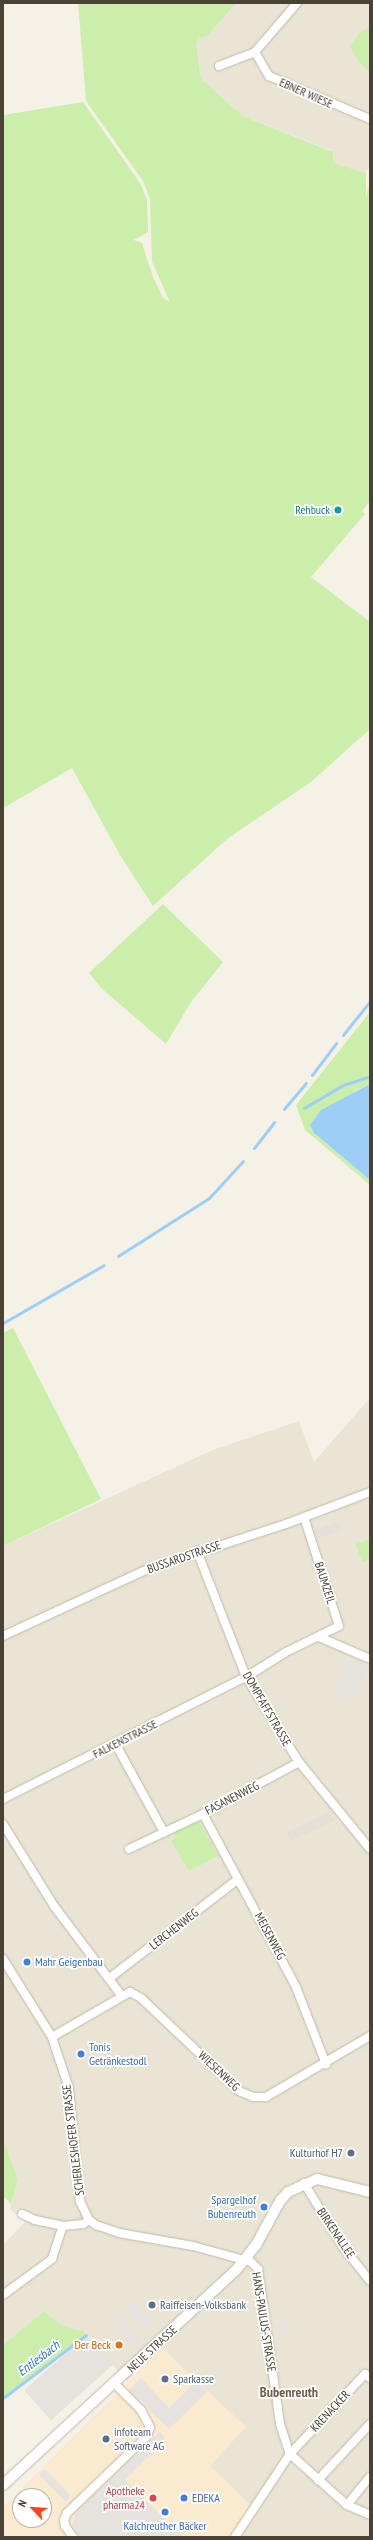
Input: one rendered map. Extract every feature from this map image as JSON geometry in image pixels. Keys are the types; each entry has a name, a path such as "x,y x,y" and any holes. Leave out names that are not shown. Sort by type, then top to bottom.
{"street":[{"path":"219,66 255,52 297,3"},
{"name":"EBNER WIESE","path":"255,52 269,76 370,119"},
{"name":"BUSSARDSTRASSE","path":"3,1636 135,1574 197,1551 304,1517 370,1492"},
{"name":"BAUMZEIL","path":"246,1677 286,1652 340,1626 304,1517"},
{"name":"DOMPFAFFSTRASSE","path":"197,1551 246,1677 299,1762 370,1849"},
{"path":"319,1637 364,1660"},
{"name":"FALKENSTRASSE","path":"3,1799 246,1677"},
{"path":"115,1743 164,1832"},
{"name":"FASANENWEG","path":"129,1849 203,1814 299,1762"},
{"name":"MEISENWEG","path":"203,1814 237,1880 264,1923 296,1987 326,2064"},
{"path":"3,1824 54,1906 121,1994 52,2037"},
{"name":"LERCHENWEG","path":"110,1978 237,1880"},
{"name":"SCHERLESHOFER STRASSE","path":"3,1959 52,2037 69,2089 80,2201 89,2220"},
{"name":"WIESENWEG","path":"121,1994 130,1992 141,1998 219,2074 239,2091 252,2097 266,2097 326,2064 370,2036"},
{"path":"304,2183 325,2180 370,2192"},
{"name":"NEUE STRASSE","path":"3,2485 115,2384 246,2259 280,2201 288,2192 304,2183"},
{"name":"BIRKENALLEE","path":"304,2183 343,2247 370,2281"},
{"path":"22,2214 35,2220 63,2226 83,2224 89,2220 96,2225 119,2233 193,2246 246,2259"},
{"path":"3,2295 52,2259 63,2226"},
{"name":"HANS-PAULUS-STRASSE","path":"246,2259 258,2269 280,2424 290,2454 347,2505 370,2515"},
{"name":"KRENACKER","path":"290,2454 365,2374 370,2378"},
{"path":"73,2537 65,2526 64,2520 67,2513 147,2436 150,2427 141,2410 115,2384"},
{"path":"318,2480 370,2424"},
{"path":"235,2537 290,2454"},
{"path":"347,2505 370,2477"}],"shaded area":[{"path":"236,3 370,3 370,164 366,173 333,163 332,151 243,116 201,79 196,43 200,38 207,36"},
{"path":"370,1398 370,2537 235,2537 254,2509 210,2466 162,2348 127,2381 83,2331 62,2326 44,2311 3,2345 3,2245 25,2222 10,2209 18,2180 3,2138 3,1546 215,1449 299,1421 314,1462"},
{"path":"339,1521 341,1530 318,1538 316,1530"},
{"path":"351,1658 369,1667 356,1693 344,1700 334,1695"},
{"path":"327,1813 335,1820 291,1841 286,1832"},
{"path":"134,2302 155,2324 147,2331 126,2310"},
{"path":"116,2312 141,2340 135,2346 110,2317"},
{"path":"283,2318 291,2325 278,2341 276,2326"},
{"path":"86,2335 113,2365 51,2420 24,2391"},
{"path":"162,2348 246,2427 210,2466 254,2509 235,2537 3,2537 3,2507 12,2498 12,2528 52,2528 52,2488 22,2488"},
{"path":"141,2378 169,2408 196,2381 207,2391 169,2429 129,2390"},
{"path":"159,2432 165,2438 161,2444 125,2480 183,2537 80,2537 72,2525 76,2512"},
{"path":"45,2469 71,2496 65,2501 39,2475"}],"green space":[{"path":"78,3 236,3 207,36 200,38 196,43 201,79 243,116 333,152 333,163 366,173 366,197 370,182 370,501 362,511 365,514 311,577 370,622 370,729 311,782 227,839 153,906 120,855 72,768 5,807 3,802 3,115 83,102 140,183 147,200 148,232 134,240 142,243 153,277 163,298 170,302 152,262 150,199 143,181 86,101"},
{"path":"370,25 370,72 362,66 350,47 358,35"},
{"path":"163,904 223,962 191,1002 166,1044 101,988 89,973"},
{"path":"370,1012 370,1084 355,1091 314,1133 370,1180 370,1185 305,1130 296,1105"},
{"path":"13,1328 101,1499 3,1546 3,1333"},
{"path":"370,1539 370,1559 362,1562 356,1544"},
{"path":"196,1822 200,1823 218,1856 189,1871 171,1841 176,1838 173,1832"},
{"path":"3,2138 18,2180 11,2204 3,2196"},
{"path":"44,2311 62,2326 83,2331 86,2335 3,2398 3,2345"}],"water":[{"path":"370,1084 370,1180 314,1133 310,1125 321,1110"}],"waterway":[{"path":"343,1035 370,1001"},
{"path":"312,1075 336,1043"},
{"path":"304,1108 343,1085 370,1076"},
{"path":"284,1109 306,1083"},
{"path":"254,1148 274,1122"},
{"path":"118,1256 209,1198 243,1161"},
{"path":"3,1323 104,1265"},
{"name":"Entlesbach","path":"3,2398 86,2335"}],"place":[{"name":"Rehbuck","path":"338,510"},
{"name":"Mahr Geigenbau","path":"27,1962"},
{"name":"Tonis Getränkestodl","path":"81,2054"},
{"name":"Kulturhof H7","path":"351,2153"},
{"name":"Spargelhof Bubenreuth","path":"264,2207"},
{"name":"Raiffeisen-Volksbank","path":"152,2305"},
{"name":"Der Beck","path":"119,2345"},
{"name":"Sparkasse","path":"165,2379"},
{"name":"infoteam Software AG","path":"106,2439"},
{"name":"Apotheke pharma24","path":"153,2498"},
{"name":"EDEKA","path":"184,2498"},
{"name":"Kalchreuther Bäcker","path":"165,2512"}],"district":[{"name":"Bubenreuth","path":"289,2392"}]}
